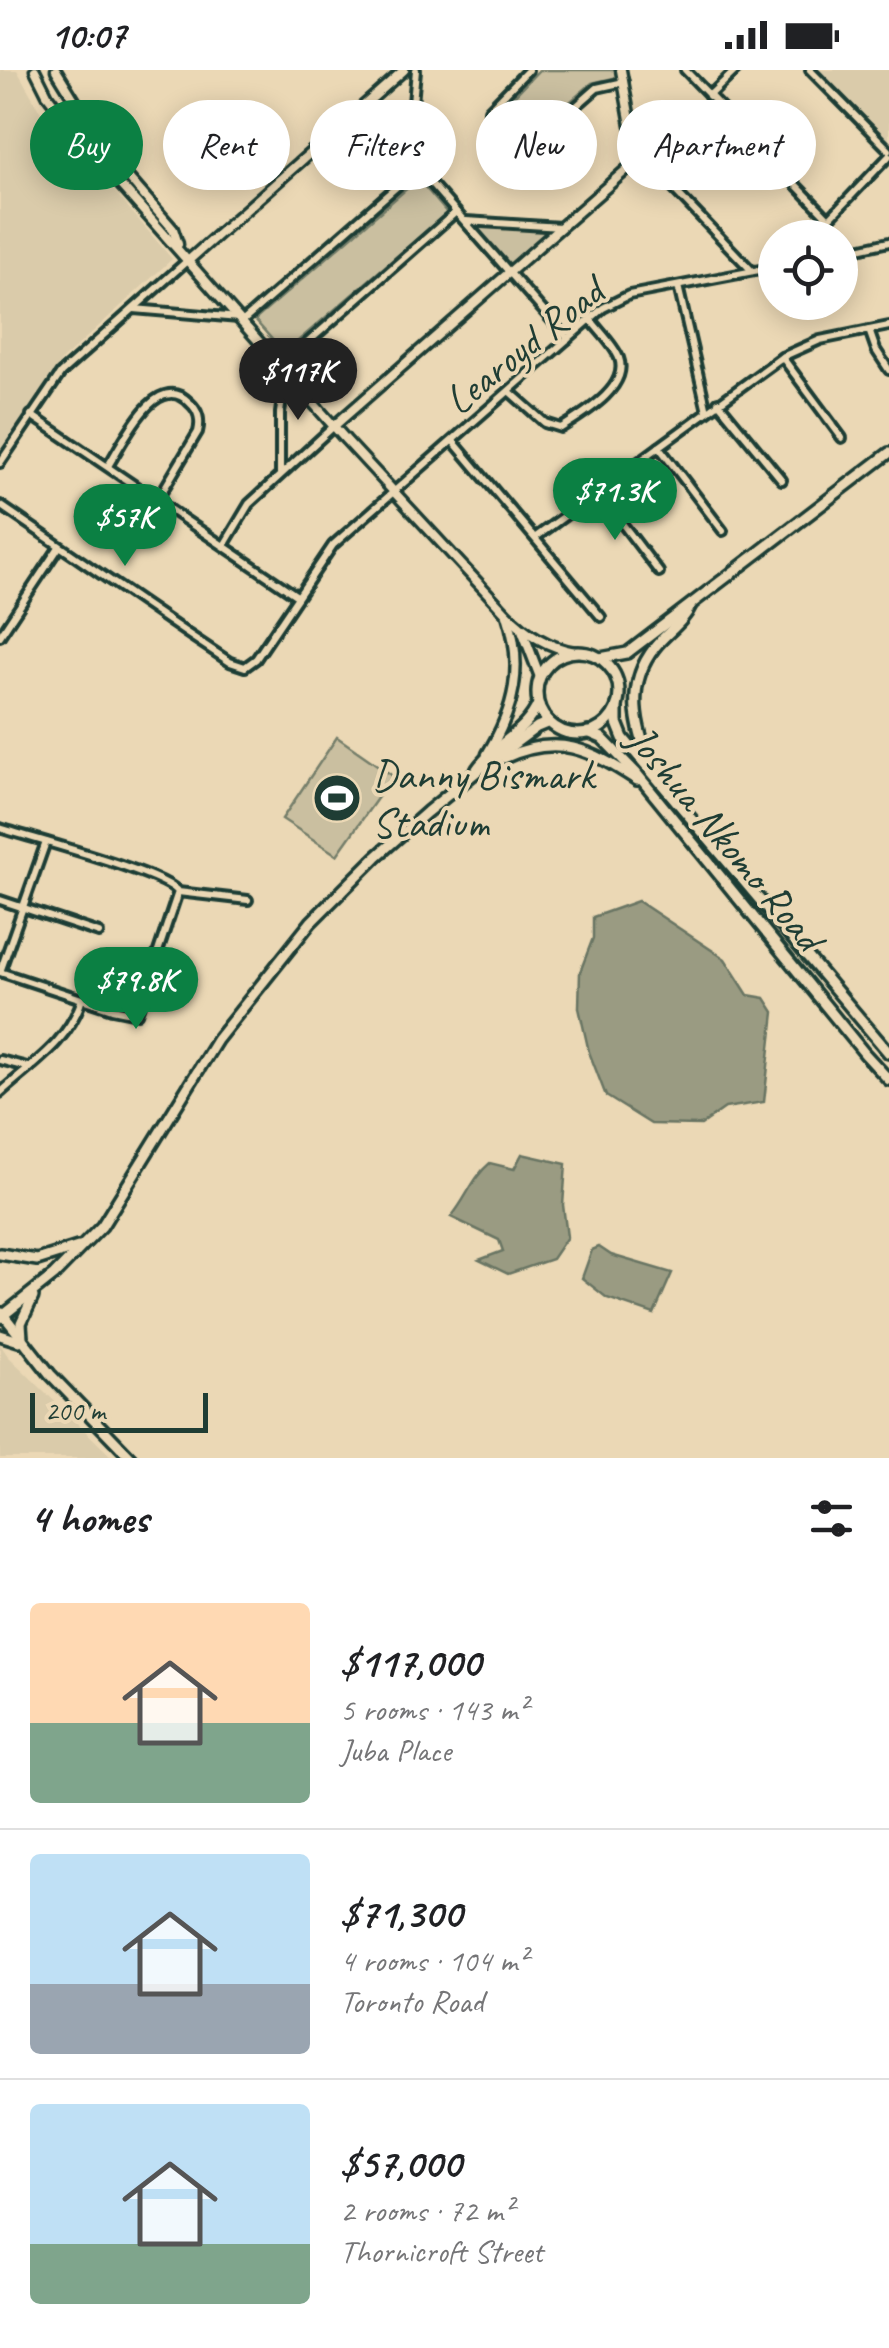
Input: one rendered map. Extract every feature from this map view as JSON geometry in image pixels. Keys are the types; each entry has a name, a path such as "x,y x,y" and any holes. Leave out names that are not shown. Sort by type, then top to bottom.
{"main road":[{"path":"131,1458 1,1315 37,1290 102,1226 217,1040 312,922 376,857 532,720 540,677 554,660 575,652 600,658 627,653 889,454"},
{"path":"653,774 634,711 637,682 654,649 685,617 692,603"},
{"path":"538,704 549,722 567,732 588,732 606,722 617,705 616,678 627,653"},
{"path":"600,658 616,678"},
{"name":"Joshua Nkomo Road","path":"617,705 619,730 653,774 889,1052"},
{"path":"488,761 549,722"},
{"name":"Joshua Nkomo Road","path":"588,732 617,751 889,1080"},
{"path":"488,761 547,744 605,760 648,787"},
{"path":"0,1254 37,1260 85,1244"},
{"path":"22,1342 21,1323 37,1290"},
{"path":"0,1335 22,1342"}],"street":[{"path":"35,70 48,96 87,147 506,613 522,630 551,646 575,652"},
{"path":"56,70 108,153 174,229 189,260"},
{"path":"370,100 404,70"},
{"path":"413,100 416,70"},
{"path":"528,70 489,110 489,126 502,141 518,148 541,138 597,88 624,82"},
{"path":"622,70 627,100"},
{"path":"685,70 830,219 889,153 810,70"},
{"path":"709,96 736,70"},
{"path":"0,463 68,366 310,153"},
{"path":"225,544 250,504 280,474 617,178"},
{"path":"132,309 241,320 392,190"},
{"path":"437,190 568,339"},
{"path":"674,190 752,272"},
{"path":"280,474 283,369 456,212"},
{"path":"465,221 561,227"},
{"path":"858,249 889,242"},
{"name":"Learoyd Road","path":"59,546 230,662 245,667 252,664 332,545 590,319 616,300 758,271"},
{"path":"678,286 707,411"},
{"path":"510,392 545,424 562,428 592,408 615,383 620,370 618,357 590,319"},
{"path":"536,538 782,357 820,340 889,326"},
{"path":"869,330 889,370"},
{"path":"782,357 842,438"},
{"path":"108,466 152,400 168,393 181,395 193,405 201,422 158,499"},
{"path":"718,402 782,480"},
{"path":"31,414 297,596"},
{"path":"453,441 601,617"},
{"path":"659,447 723,531"},
{"path":"599,493 660,572"},
{"path":"0,505 59,546 0,636"},
{"path":"488,761 508,718 515,686 515,645 506,613"},
{"path":"522,630 540,677"},
{"path":"0,828 46,842 141,872 174,886 178,894 138,1013 0,972 46,842"},
{"path":"178,894 248,900"},
{"path":"0,900 98,933"},
{"path":"0,1093 64,1036 82,999"},
{"path":"0,1060 28,1068"}],"shaded area":[{"path":"0,70 17,70 34,100 30,100 30,190 113,190 172,259 62,360 0,450"},
{"path":"539,70 616,70 618,77 592,83 572,100 510,100"},
{"path":"817,70 889,70 889,143"},
{"path":"405,190 427,190 447,213 284,353 255,320"},
{"path":"478,227 552,231 510,266 479,231"},
{"name":"Danny Bismark Stadium","path":"337,737 393,776 337,855 282,819"},
{"path":"638,901 725,959 748,995 765,998 774,1012 764,1102 725,1108 701,1125 651,1124 606,1096 589,1052 579,1008 580,972 593,938 593,917"},
{"path":"522,1154 566,1164 563,1205 567,1237 552,1259 508,1274 479,1260 503,1251 499,1240 451,1217 490,1163 514,1169"},
{"path":"599,1247 611,1255 672,1273 654,1314 607,1298 582,1278 592,1250"},
{"path":"0,1344 8,1356 113,1458 0,1458"}],"place":[{"name":"Danny Bismark Stadium","path":"337,798"}]}
